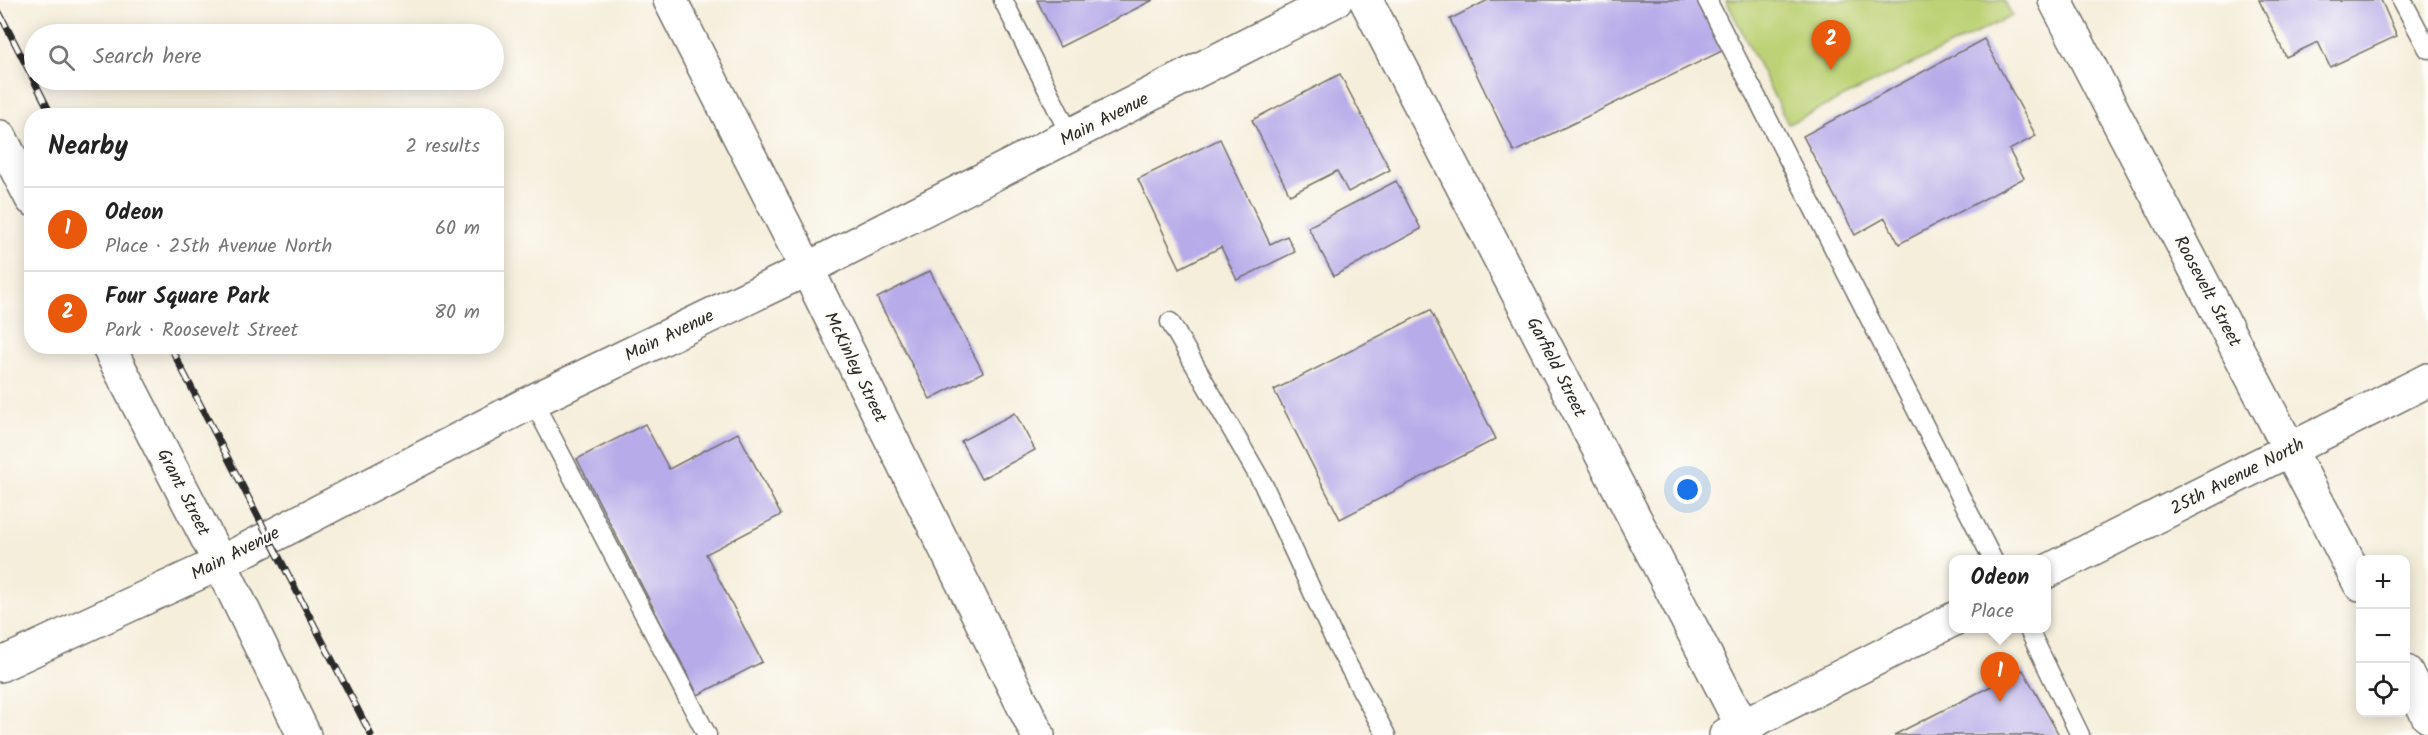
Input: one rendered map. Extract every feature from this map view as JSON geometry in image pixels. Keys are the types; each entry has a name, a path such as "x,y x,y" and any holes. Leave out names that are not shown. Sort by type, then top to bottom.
{"street":[{"name":"McKinley Street","path":"670,0 807,269 1038,735"},
{"name":"Main Avenue","path":"0,665 220,562 533,401 807,269 1336,0"},
{"name":"Garfield Street","path":"1366,0 1738,732"},
{"name":"Roosevelt Street","path":"2055,0 2356,574"},
{"path":"0,137 24,184"},
{"name":"Grant Street","path":"112,354 220,562 304,735"},
{"name":"25th Avenue North","path":"2051,569 2428,380"},
{"path":"1738,732 1949,621"},
{"path":"2410,680 2428,716"}],"lane":[{"path":"1003,0 1071,136"},
{"path":"1707,0 1990,555"},
{"path":"2402,0 2428,49"},
{"path":"1170,322 1263,484 1336,643 1386,735"},
{"path":"533,401 707,735"},
{"path":"2030,633 2080,735"}],"green space":[{"path":"1726,0 2004,0 2012,16 1788,124"}],"building":[{"path":"1037,0 1153,0 1060,47"},
{"path":"1488,0 1700,0 1724,50 1514,152 1450,19"},
{"path":"2259,0 2381,0 2397,36 2330,67 2318,42 2286,57"},
{"path":"1984,39 2036,136 2009,150 2024,178 1899,244 1885,218 1855,235 1803,136"},
{"path":"1340,74 1390,170 1348,192 1337,171 1290,195 1252,120"},
{"path":"1220,139 1270,244 1287,236 1295,252 1237,280 1221,247 1180,268 1138,179"},
{"path":"1396,181 1421,229 1334,276 1308,227"},
{"path":"930,271 983,372 930,399 877,298"},
{"path":"1430,310 1496,439 1340,519 1274,390"},
{"path":"1015,413 1035,450 981,479 961,441"},
{"path":"645,424 669,469 738,433 781,515 706,554 762,662 698,695 577,459"},
{"path":"2023,670 2059,735 1894,735"}],"railway":[{"path":"0,14 24,61"},
{"path":"39,90 48,108"},
{"path":"174,354 371,735"}],"place":[{"name":"Four Square Park","path":"1831,70"},
{"name":"Odeon","path":"2000,702"}]}
